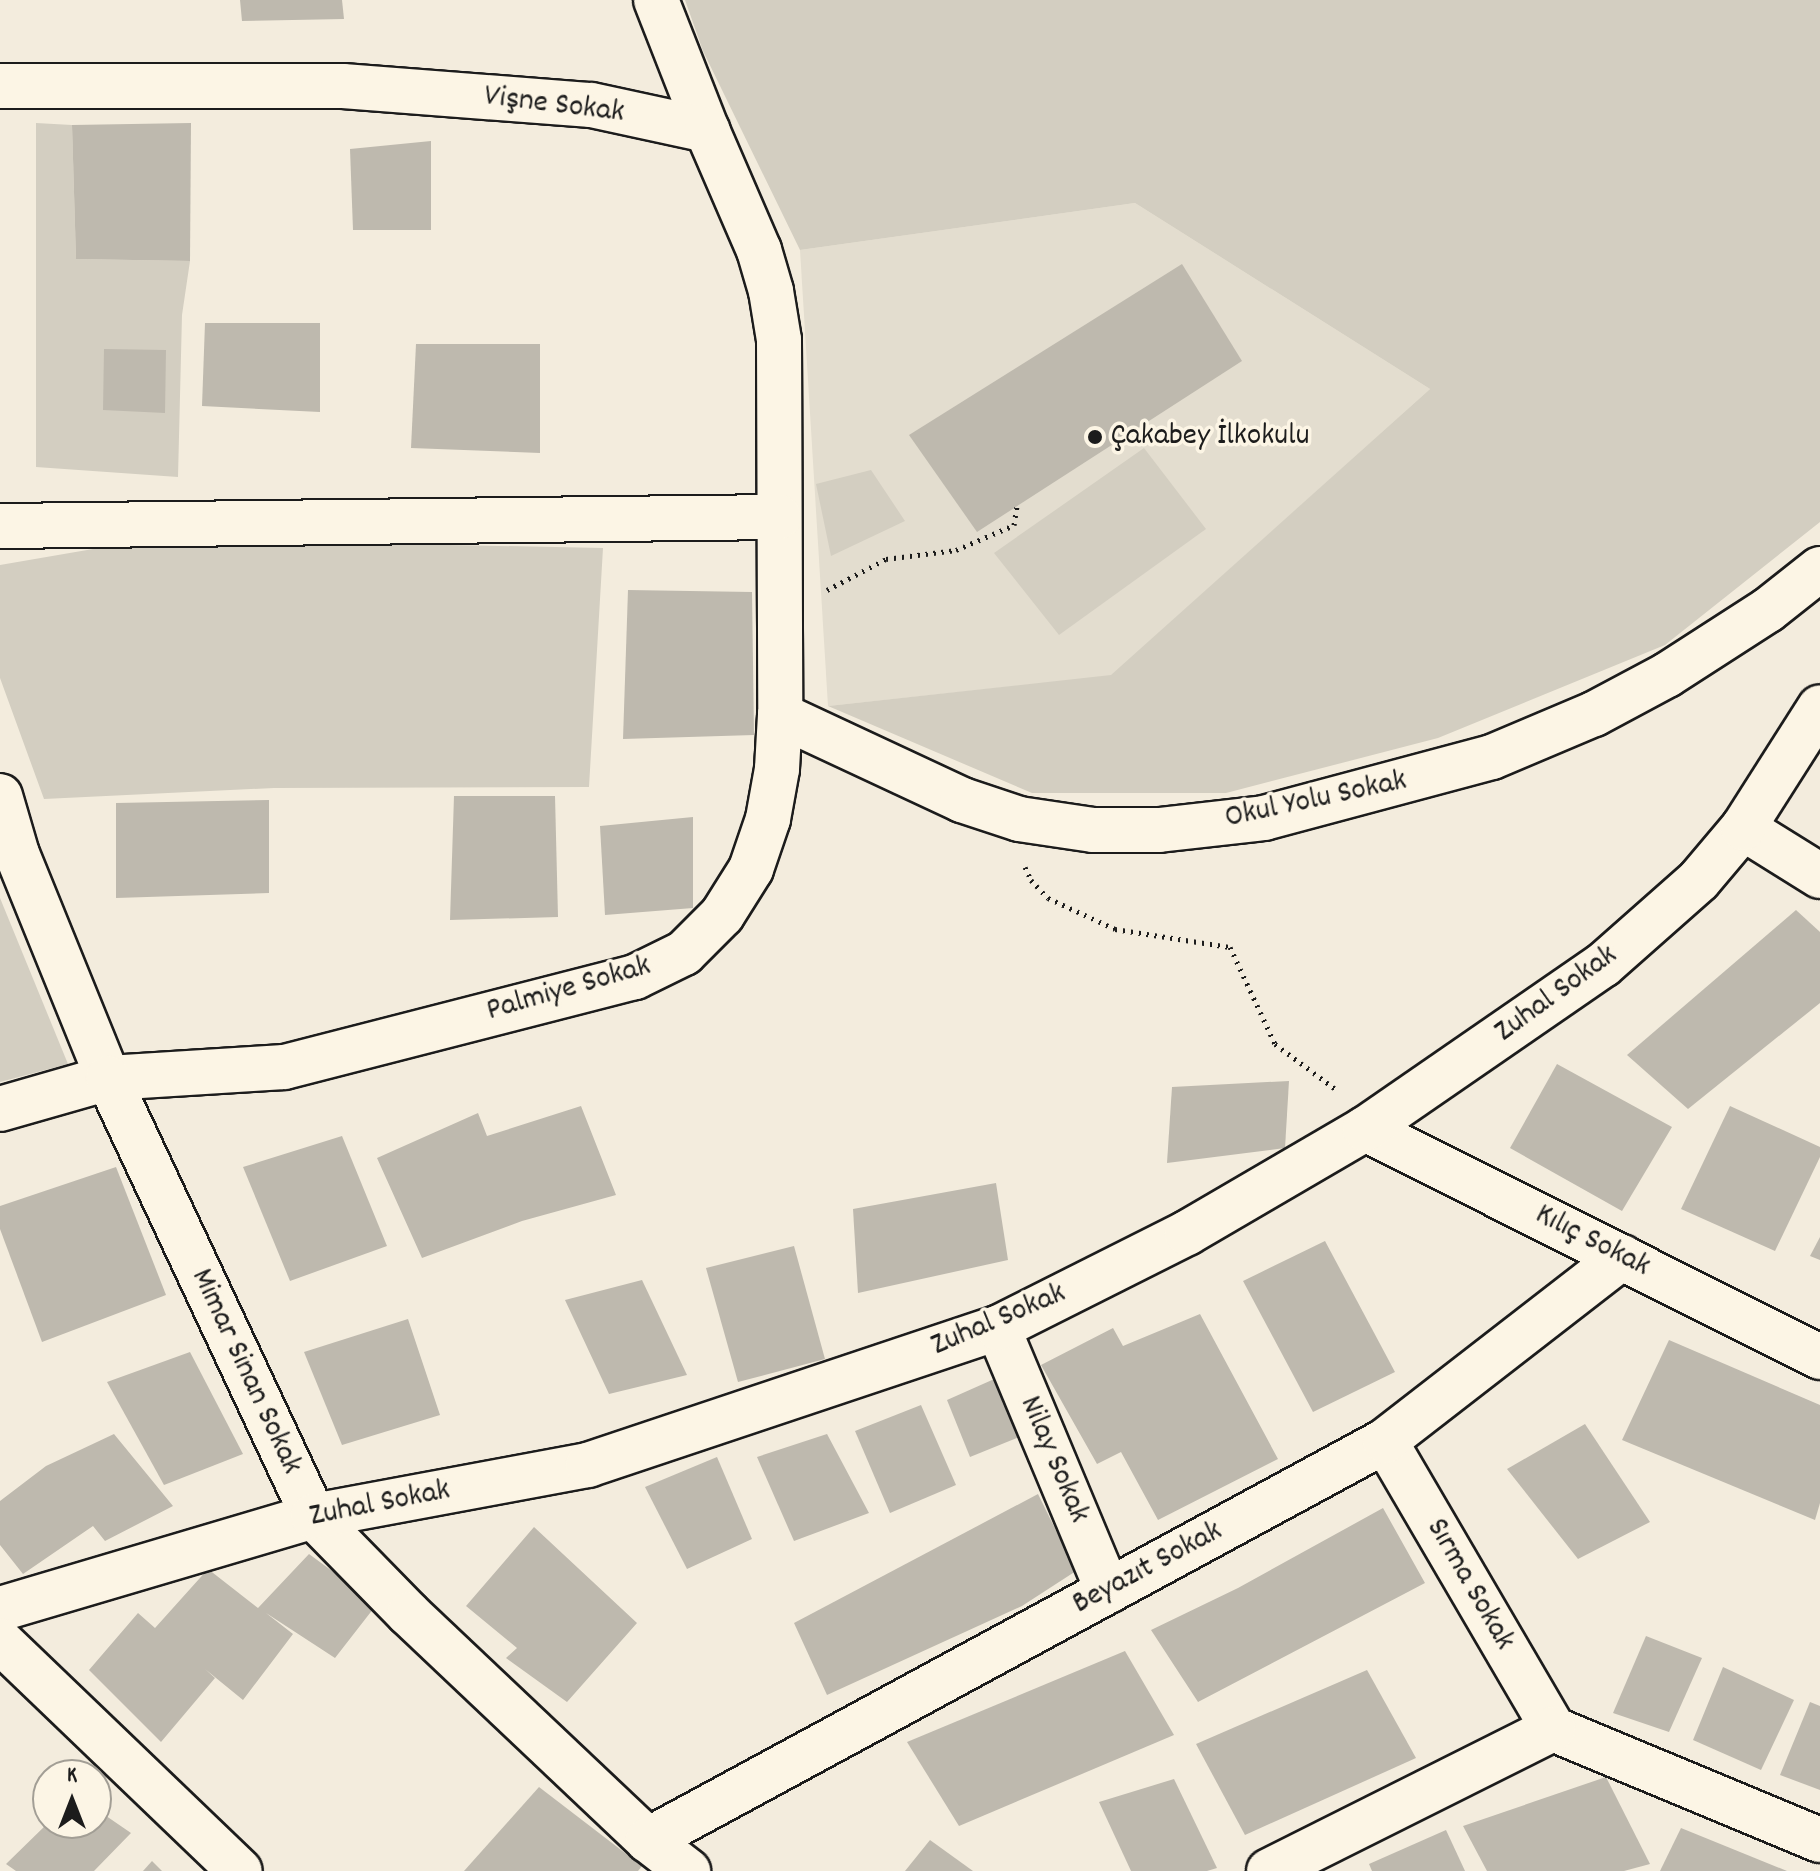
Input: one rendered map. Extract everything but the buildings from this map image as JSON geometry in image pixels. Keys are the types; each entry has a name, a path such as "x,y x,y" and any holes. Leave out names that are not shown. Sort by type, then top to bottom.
{"street":[{"path":"0,526 779,517 779,340 771,291 759,250 656,0"},
{"name":"Vişne Sokak","path":"0,86 343,86 591,105 707,130"},
{"name":"Palmiye Sokak","path":"0,1109 108,1078 284,1067 635,977 684,953 722,915 751,869 768,819 777,769 780,715 779,517"},
{"name":"Okul Yolu Sokak","path":"780,715 962,800 1019,819 1093,830 1159,830 1264,818 1492,757 1594,714 1667,675 1768,610 1820,569"},
{"name":"Zuhal Sokak","path":"0,1609 313,1516 588,1465 998,1328 1187,1233 1371,1124 1603,965 1699,880 1743,828 1820,707"},
{"name":"Mimar Sinan Sokak","path":"0,796 17,854 108,1078 313,1516 409,1614 648,1840 688,1871"},
{"path":"1743,828 1820,876"},
{"name":"Kılıç Sokak","path":"1371,1124 1622,1257 1820,1357"},
{"name":"Beyazıt Sokak","path":"648,1840 1385,1441 1622,1257"},
{"name":"Nilay Sokak","path":"998,1328 1108,1591"},
{"name":"Sırma Sokak","path":"1385,1441 1553,1729"},
{"path":"0,1641 240,1871"},
{"path":"1269,1871 1553,1729 1820,1840"}],"path":[{"path":"779,597 822,593 886,559 956,550 1014,525 1017,506"},
{"path":"1019,819 1020,854 1031,880 1048,898 1115,929 1230,947 1275,1044 1371,1124"}],"shaded area":[{"path":"685,0 1820,0 1820,522 1665,645 1438,738 1226,793 1032,793 828,706 1111,675 1430,389 1135,203 800,250 703,51"},
{"path":"36,123 72,125 76,259 190,261 182,315 178,477 36,467"},
{"name":"Çakabey İlkokulu","path":"1135,203 1430,389 1111,676 828,706 800,250"},
{"path":"1144,448 1206,529 1059,635 994,553"},
{"path":"871,470 905,521 831,556 816,484"},
{"path":"151,539 603,548 589,787 274,788 44,799 0,678 0,565"},
{"path":"0,898 68,1064 0,1082"}],"place":[{"name":"Çakabey İlkokulu","path":"1095,437"}]}
